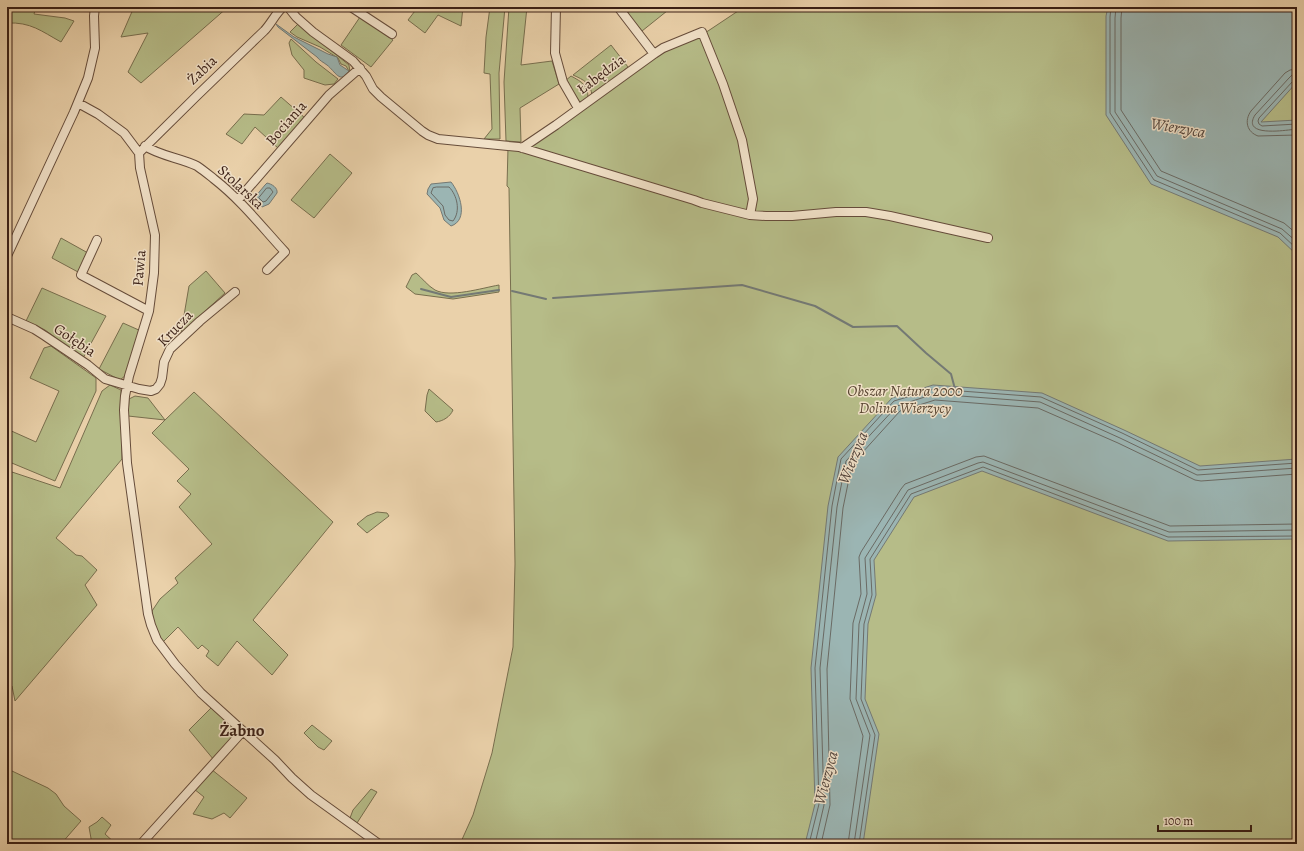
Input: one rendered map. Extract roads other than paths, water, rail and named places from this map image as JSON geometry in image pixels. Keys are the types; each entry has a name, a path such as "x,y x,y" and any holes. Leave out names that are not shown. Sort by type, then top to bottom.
{"street":[{"path":"7,256 78,103 88,78 95,48 95,7"},
{"name":"Żabia","path":"139,153 265,30 283,7"},
{"path":"288,7 296,17 313,32 353,61 360,68 373,88 381,97 428,135 438,139 522,148 702,203 750,215 786,216 836,212 866,212 988,238"},
{"path":"351,7 392,34"},
{"path":"556,7 554,53 563,82 578,108"},
{"path":"618,7 654,54"},
{"name":"Łabędzia","path":"522,148 663,48 702,32 723,84 742,140 754,199 750,215"},
{"name":"Bociania","path":"238,200 329,95 360,68"},
{"path":"78,103 98,114 118,128 124,133 139,153"},
{"name":"Stolarska","path":"145,146 152,150 178,158 199,168 238,200 285,252 267,270"},
{"name":"Pawia","path":"139,153 142,180 155,235 154,273 149,311 125,396 124,410 127,463 148,614 153,631 161,646 201,693 311,795 379,844"},
{"path":"97,240 81,275 149,311"},
{"name":"Krucza","path":"128,386 147,391 156,389 161,381 164,362 170,349 200,321 235,292"},
{"name":"Gołębia","path":"7,317 34,329 88,365 104,379 128,386"},
{"path":"141,844 243,731"}],"water":[{"name":"Wierzyca","path":"1108,7 1297,7 1297,82 1261,122 1297,120 1297,255 1278,237 1151,184 1106,115 1106,16"},
{"path":"276,24 294,37 337,57 340,65 349,71 343,77 338,76 327,65"},
{"path":"451,182 460,199 461,212 457,223 451,226 444,220 440,208 427,194 431,184"},
{"path":"267,183 271,184 277,189 277,193 269,204 262,207 255,200 255,197"},
{"name":"Wierzyca","path":"933,385 1042,393 1200,466 1297,459 1297,539 1168,541 982,471 914,497 874,560 876,595 868,624 865,699 879,734 863,844 805,844 815,804 811,668 828,506 838,457 892,398"}],"waterway":[{"path":"553,298 742,285 815,306 853,327 897,326 951,374 955,389"},
{"path":"421,289 451,297 499,290"},
{"path":"512,291 546,299"}],"district":[{"name":"Żabno","path":"242,730"}],"park label":[{"name":"Obszar Natura 2000 Dolina Wierzycy","path":"905,400"}]}
